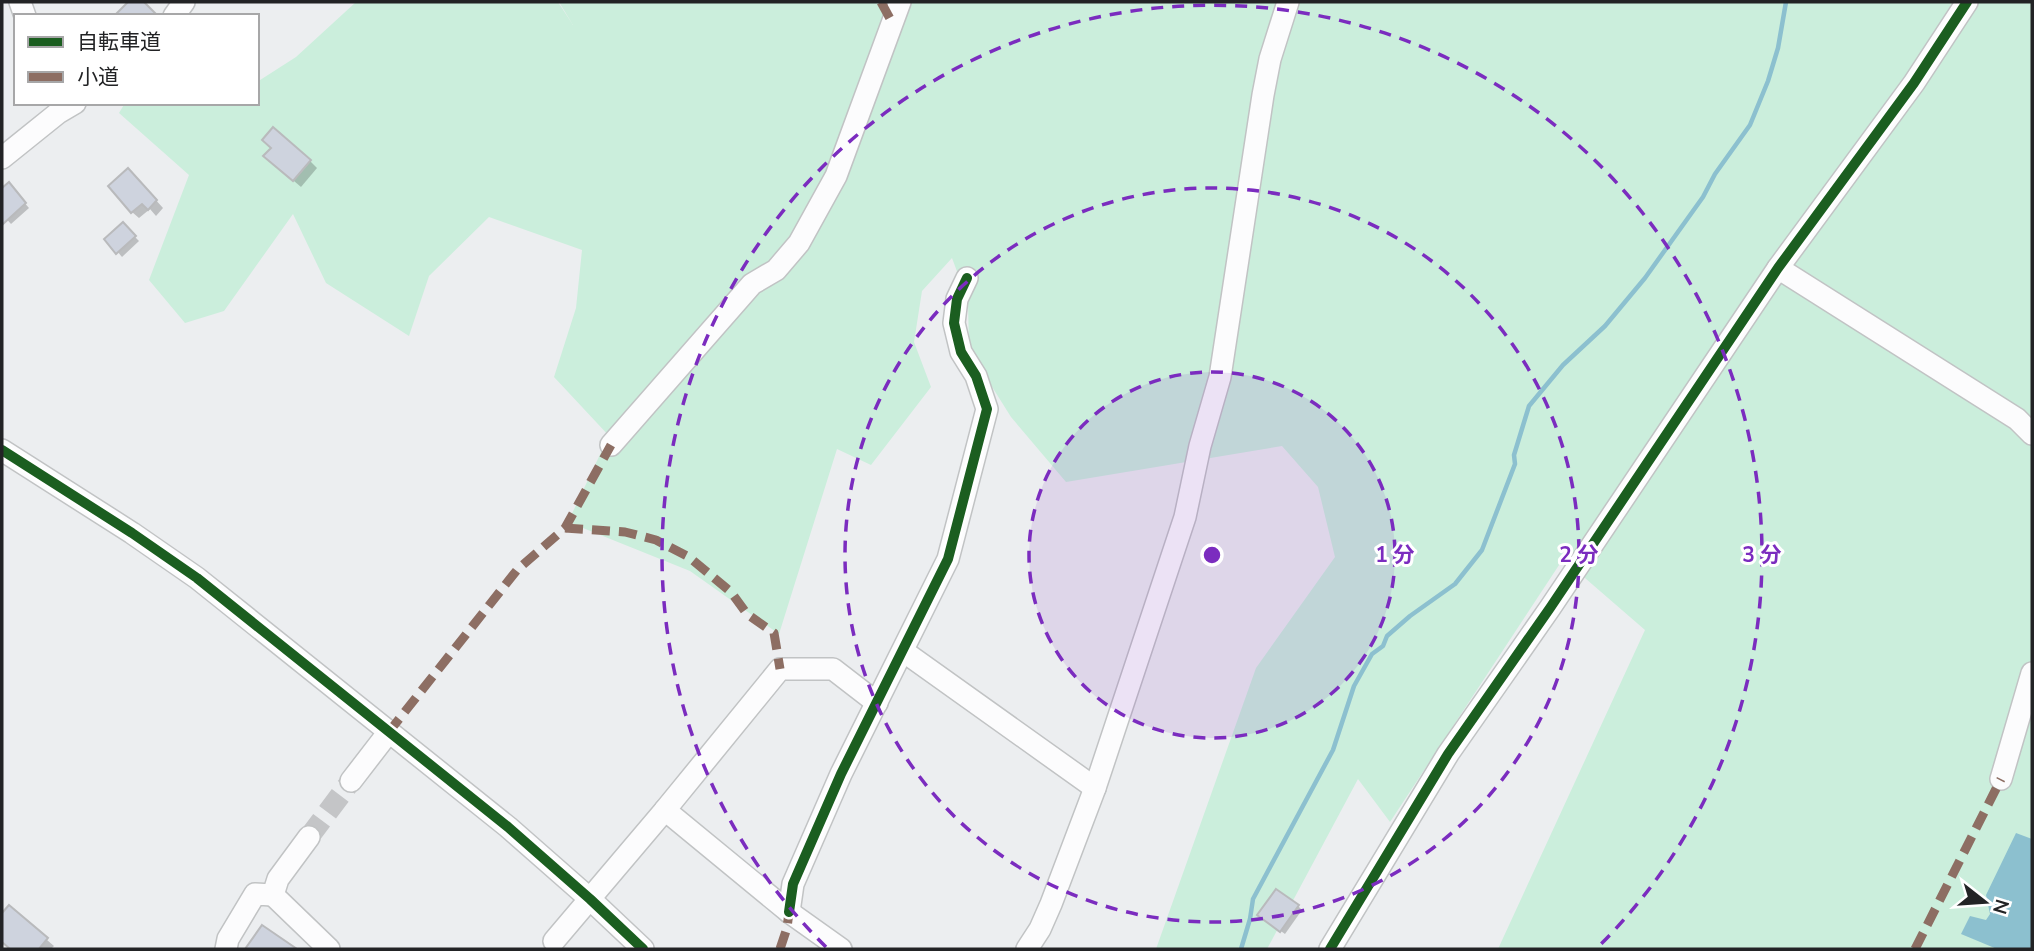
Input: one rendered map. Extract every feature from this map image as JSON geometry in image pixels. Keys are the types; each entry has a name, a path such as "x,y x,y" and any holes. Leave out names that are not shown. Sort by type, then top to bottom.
{"street":[{"path":"611,445 752,284 776,270 799,243 836,176 900,2"},
{"path":"1027,949 1051,904 1095,788 1185,517 1200,446 1220,377 1270,59 1288,2"},
{"path":"1330,949 1448,754 1550,608 1778,268 1914,83 1968,2"},
{"path":"2,158 62,106"},
{"path":"1778,268 2017,419 2032,433"},
{"path":"789,912 793,884 841,774 948,559 987,409 976,376 961,352 954,323 957,299 967,278"},
{"path":"2,450 197,578 388,733 472,797 590,899 643,949"},
{"path":"902,652 1095,788"},
{"path":"554,941 780,669 833,669 877,703"},
{"path":"2001,779 2032,673"},
{"path":"351,781 388,733"},
{"path":"665,810 789,912 841,949"},
{"path":"273,895 278,879 309,837"},
{"path":"226,949 255,894 273,895 330,949"}],"green space":[{"path":"356,2 558,2 573,25 559,2 2032,2 2032,949 1498,949 1645,630 1563,559 1390,822 1358,779 1267,949 1156,949 1256,668 1335,557 1318,487 1282,446 1066,482 1011,417 969,350 968,301 952,258 922,291 914,342 931,387 871,465 837,449 779,634 690,571 568,522 605,444 611,438 554,377 576,308 582,250 489,217 429,276 409,336 326,283 293,214 224,311 185,323 149,280 189,175 119,113 124,105 259,105 259,81 296,57"}],"water":[{"path":"2016,833 2032,839 2032,949 1997,949 1961,934 1970,916 1986,920 1990,914 1986,895"}],"building":[{"path":"128,2 144,2 156,14 116,14"},
{"path":"273,127 311,160 293,181 263,156 271,148 262,140"},
{"path":"128,168 157,200 148,210 142,204 131,213 108,186"},
{"path":"9,182 26,203 2,225 2,188"},
{"path":"123,222 136,236 116,254 104,239"},
{"path":"1276,889 1299,905 1280,932 1257,915"},
{"path":"9,905 48,938 39,949 10,949 2,942 2,913"},
{"path":"262,925 297,949 245,949"}],"waterway":[{"path":"1241,949 1253,899 1333,750 1354,686 1372,654 1383,646 1387,636 1410,616 1455,584 1482,550 1515,464 1514,455 1529,406 1563,365 1605,326 1645,278 1750,125 1778,48 1786,2"}],"tunnel":[{"path":"309,837 351,781"}],"marked path":[{"path":"881,2 893,24"},
{"path":"388,733 517,570 565,528 611,445"},
{"path":"565,528 625,532 656,540 689,557 731,592 747,614 774,633 780,669"},
{"path":"1915,949 2001,779"},
{"path":"780,949 789,912"}],"cycle path":[{"path":"1330,949 1448,754 1550,608 1778,268 1914,83 1967,2"},
{"path":"789,912 793,884 841,774 948,559 987,409 976,376 961,352 954,323 957,299 967,278"},
{"path":"2,450 197,578 508,827 643,949"}]}
